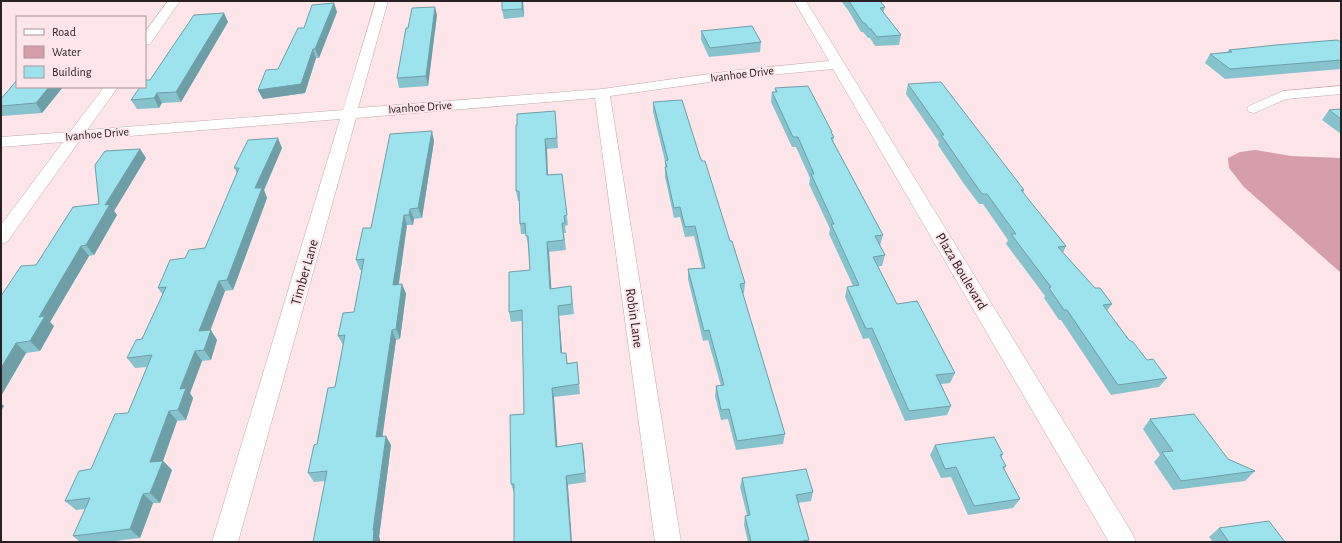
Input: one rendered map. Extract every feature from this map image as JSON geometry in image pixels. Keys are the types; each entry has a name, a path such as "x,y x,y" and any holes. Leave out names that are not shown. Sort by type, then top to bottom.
{"street":[{"path":"146,40 174,1"},
{"name":"Timber Lane","path":"225,542 351,113 382,1"},
{"name":"Plaza Boulevard","path":"800,1 1123,542"},
{"name":"Ivanhoe Drive","path":"1,142 602,93 738,74 838,64"},
{"path":"1,238 110,88"},
{"path":"1254,109 1283,95 1341,90"},
{"name":"Robin Lane","path":"602,93 668,542"}],"water":[{"path":"1255,150 1291,156 1341,158 1341,273 1244,187 1229,168 1228,158 1240,152"}],"building":[{"path":"502,1 522,1 522,9 502,10"},
{"path":"849,1 880,1 885,7 880,8 901,35 877,37 865,23 863,23"},
{"path":"334,3 315,49 313,49 301,84 258,90 266,70 278,69 298,28 304,28 312,5"},
{"path":"435,7 426,76 397,78 406,28 408,28 412,8"},
{"path":"224,13 176,92 157,93 154,98 131,100 139,88 146,88 146,80 150,80 194,15"},
{"path":"752,26 761,42 710,48 701,31"},
{"path":"1337,40 1341,42 1341,60 1230,69 1210,54 1232,52 1229,50"},
{"path":"16,81 16,88 48,88 36,103 1,106 1,99"},
{"path":"941,82 1024,190 1021,190 1066,246 1058,247 1095,288 1100,288 1112,304 1103,305 1129,340 1133,342 1147,360 1153,359 1167,378 1118,385 1067,310 1064,310 1049,288 1051,287 1011,234 1016,234 987,194 982,194 941,135 944,135 908,84"},
{"path":"808,86 832,132 834,137 831,138 883,235 875,236 885,255 873,257 897,304 917,301 955,373 936,375 951,406 909,411 872,328 866,329 847,287 859,285 831,224 834,224 811,174 814,174 798,137 793,137 772,92 777,92 775,88"},
{"path":"682,100 700,157 702,161 705,161 745,283 740,284 785,434 737,441 729,409 721,410 716,386 724,385 709,330 704,331 688,269 705,268 695,226 685,227 680,207 674,208 665,167 667,167 665,161 668,160 653,102"},
{"path":"1341,109 1341,119 1329,110"},
{"path":"555,111 557,138 545,139 547,175 562,174 567,215 564,216 565,223 562,223 564,240 547,242 550,289 571,286 572,304 558,306 561,353 566,353 567,364 577,362 579,384 552,388 556,447 582,443 585,473 566,476 571,542 514,542 514,484 511,484 510,415 524,414 522,310 509,312 509,272 530,270 528,236 526,236 525,223 520,224 519,191 516,191 517,114"},
{"path":"432,131 418,208 410,209 409,215 404,215 393,285 402,284 396,329 392,330 376,437 386,436 373,530 373,542 313,542 327,471 308,473 314,445 317,444 328,388 335,387 345,335 338,336 343,313 354,312 364,259 356,260 363,228 371,228 390,134"},
{"path":"278,138 255,188 262,188 227,280 219,281 199,331 211,330 204,350 195,351 180,389 186,388 178,410 169,411 150,462 163,461 150,493 143,494 130,529 73,536 90,498 65,501 79,471 91,469 115,414 128,413 152,355 127,358 136,340 142,339 166,287 158,288 170,260 185,258 189,250 205,248 239,168 234,168 248,140"},
{"path":"140,149 105,205 110,204 86,245 81,246 39,317 45,316 30,341 16,343 1,368 1,296 21,266 36,265 73,207 99,204 95,165 105,151"},
{"path":"1194,414 1228,459 1255,471 1181,481 1162,452 1173,451 1150,419"},
{"path":"994,437 1003,454 1000,455 1006,466 1003,467 1020,499 974,506 956,467 945,469 935,445"},
{"path":"806,469 813,492 796,495 809,540 795,542 751,542 745,516 750,515 742,478"},
{"path":"1269,521 1285,542 1229,542 1219,528"}]}
